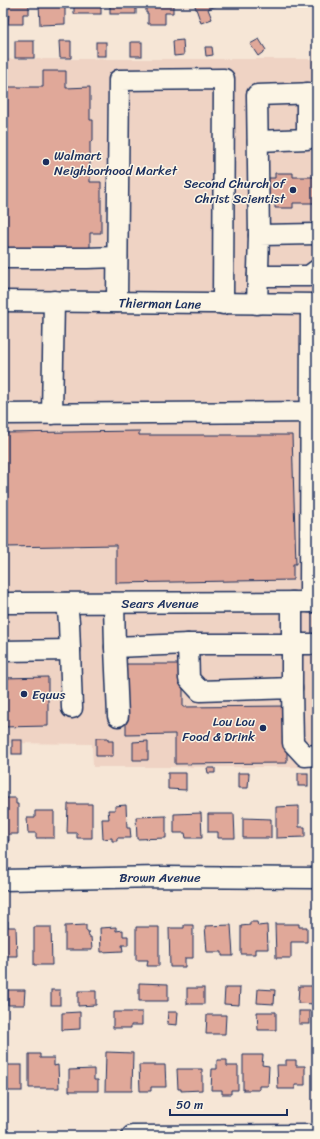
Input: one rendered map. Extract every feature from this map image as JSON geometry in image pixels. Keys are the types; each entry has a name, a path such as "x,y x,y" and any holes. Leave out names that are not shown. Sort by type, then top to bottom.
{"street":[{"path":"117,302 119,80 224,79 224,304"},
{"path":"257,304 259,234 257,95 312,93 307,139 258,141"},
{"path":"259,234 317,234"},
{"path":"3,258 117,257"},
{"path":"258,276 309,276 317,270"},
{"name":"Thierman Lane","path":"3,301 314,305"},
{"path":"52,414 54,301"},
{"path":"314,305 314,412 306,602 292,644 292,688 293,743 305,756 317,756"},
{"path":"3,414 314,412"},
{"name":"Sears Avenue","path":"3,603 306,602"},
{"path":"67,603 72,708"},
{"path":"114,603 118,716"},
{"path":"115,647 188,644 317,644"},
{"path":"188,644 189,680 200,691 292,688"},
{"path":"3,651 70,650"},
{"name":"Brown Avenue","path":"3,880 161,877 317,878"},
{"path":"132,1136 317,1134"}],"shaded area":[{"path":"3,59 317,59 317,767 93,767 92,744 3,743"}],"building":[{"path":"4,3 29,3 29,14 23,14 23,24 8,24 9,15 4,15"},
{"path":"39,3 65,3 65,24 40,25"},
{"path":"74,3 101,3 101,14 74,14"},
{"path":"110,3 136,3 136,14 110,14"},
{"path":"146,3 173,3 173,13 165,13 165,24 148,24"},
{"path":"194,3 223,3 208,9 212,19 201,23"},
{"path":"314,3 317,3 317,15 315,15"},
{"path":"259,39 266,50 258,56 250,44"},
{"path":"183,40 184,55 174,56 173,41"},
{"path":"15,41 34,41 34,58 15,58"},
{"path":"59,41 71,41 71,58 60,58"},
{"path":"96,42 106,42 106,56 96,56"},
{"path":"131,42 142,42 142,56 131,56"},
{"path":"205,47 212,47 213,55 206,56"},
{"name":"Walmart Neighborhood Market","path":"43,71 66,71 66,88 90,87 90,120 93,120 93,141 90,142 90,182 101,182 101,233 90,233 90,248 3,248 3,87 43,87"},
{"name":"Second Church of Christ Scientist","path":"275,173 293,173 293,177 317,177 317,203 293,203 293,208 275,208 275,203 268,203 268,178 275,178"},
{"path":"139,431 139,435 292,435 296,564 293,564 293,580 116,583 116,545 5,547 3,433"},
{"path":"126,664 183,664 183,707 287,706 287,763 175,764 175,734 126,735"},
{"path":"48,677 48,726 3,727 3,678"},
{"path":"96,738 108,738 108,741 113,741 113,756 96,756"},
{"path":"12,740 22,740 22,754 12,754"},
{"path":"148,741 148,760 133,760 133,742"},
{"path":"207,768 215,768 215,773 208,773"},
{"path":"168,773 186,773 186,790 168,789"},
{"path":"238,773 249,773 248,788 238,788"},
{"path":"298,773 308,773 308,786 298,786"},
{"path":"4,798 16,798 16,804 18,804 18,834 9,834 9,841 3,841"},
{"path":"68,804 92,804 92,838 77,838 77,833 67,833"},
{"path":"126,805 127,828 130,828 131,838 117,838 117,841 112,841 112,838 103,839 102,819 109,819 108,810 115,810 115,806"},
{"path":"299,806 299,827 305,827 305,837 276,838 276,807"},
{"path":"35,811 54,811 54,838 36,838 36,833 28,833 27,818 35,818"},
{"path":"201,813 202,838 186,838 185,833 174,833 174,814"},
{"path":"208,814 234,814 235,838 218,838 218,832 208,832"},
{"path":"166,816 166,838 137,839 136,817"},
{"path":"243,818 271,819 271,838 243,838"},
{"path":"3,921 8,921 8,927 16,927 17,956 3,956"},
{"path":"250,922 257,922 258,926 267,925 268,949 255,949 255,954 241,954 241,926 250,925"},
{"path":"275,924 299,924 299,927 307,927 307,942 291,942 291,958 276,958"},
{"path":"86,925 86,931 88,931 89,937 91,937 92,950 65,950 65,926"},
{"path":"184,925 193,925 193,958 185,958 185,967 170,967 169,928 184,928"},
{"path":"231,925 233,956 222,956 222,952 207,952 205,926"},
{"path":"34,927 51,927 52,965 34,965"},
{"path":"116,927 116,931 123,930 123,936 128,936 128,945 122,945 123,951 101,952 100,928"},
{"path":"136,927 159,927 159,966 147,966 148,960 136,960"},
{"path":"139,983 168,984 168,1001 139,1001"},
{"path":"299,986 314,986 314,1004 298,1003"},
{"path":"187,988 204,988 204,1004 187,1004"},
{"path":"225,988 240,988 239,1005 224,1004"},
{"path":"258,989 275,990 274,1004 257,1003"},
{"path":"8,990 25,990 24,1005 8,1005"},
{"path":"51,990 60,990 60,1005 51,1005"},
{"path":"78,991 96,991 96,1005 78,1006"},
{"path":"299,1011 310,1011 310,1024 299,1024"},
{"path":"80,1012 80,1029 62,1030 62,1013"},
{"path":"113,1012 142,1012 142,1025 131,1025 131,1028 113,1028"},
{"path":"168,1012 178,1012 177,1025 167,1024"},
{"path":"257,1012 276,1012 276,1030 258,1030"},
{"path":"207,1015 226,1015 225,1034 206,1034"},
{"path":"106,1052 133,1053 132,1091 105,1091"},
{"path":"29,1054 40,1054 40,1058 54,1058 54,1066 58,1065 59,1088 29,1088"},
{"path":"243,1055 263,1055 262,1065 269,1066 268,1086 259,1086 259,1090 243,1090"},
{"path":"217,1060 227,1060 227,1066 238,1066 238,1090 231,1090 231,1094 222,1094 222,1090 211,1090 212,1069 217,1069"},
{"path":"286,1060 296,1060 296,1066 305,1066 305,1085 295,1085 295,1089 278,1089 277,1065 286,1065"},
{"path":"315,1063 317,1063 317,1090 315,1090"},
{"path":"3,1065 22,1065 22,1091 3,1091"},
{"path":"139,1065 165,1065 166,1087 151,1087 151,1091 140,1091"},
{"path":"94,1069 94,1080 98,1080 98,1091 69,1091 69,1070"},
{"path":"177,1069 202,1069 202,1090 181,1091 181,1089 178,1089"}],"place":[{"name":"Walmart Neighborhood Market","path":"46,162"},
{"name":"Second Church of Christ Scientist","path":"293,190"},
{"name":"Equus","path":"24,694"},
{"name":"Lou Lou Food & Drink","path":"263,728"}]}
